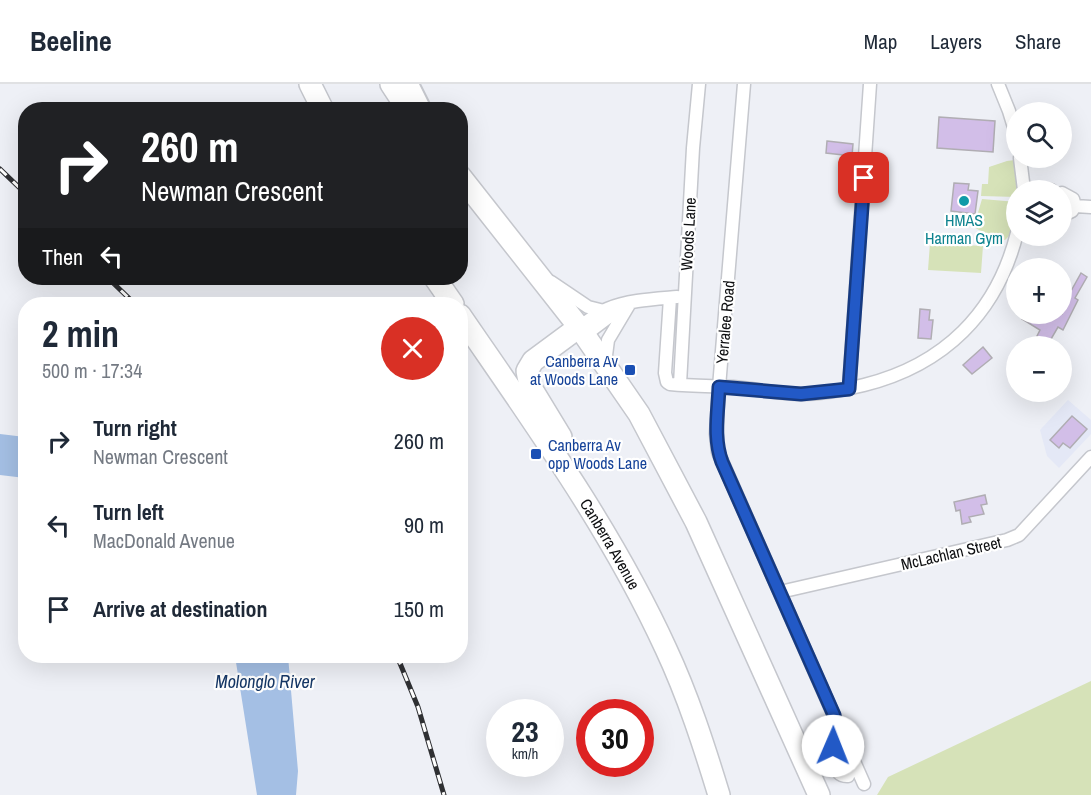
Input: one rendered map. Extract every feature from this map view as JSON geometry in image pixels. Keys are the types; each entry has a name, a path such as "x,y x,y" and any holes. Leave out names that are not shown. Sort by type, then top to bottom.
{"highway":[{"path":"310,84 319,102"},
{"path":"391,84 403,102"},
{"path":"468,184 582,331 639,414 696,522 819,795"},
{"name":"Canberra Avenue","path":"468,327 559,457 642,600 667,650 702,739 719,795"},
{"path":"498,370 511,373 527,372 541,366 582,331"},
{"path":"527,372 530,386 587,480 621,542 649,602 667,650"}],"main road":[{"path":"410,84 419,102"}],"street":[{"name":"Woods Lane","path":"680,384 693,139 699,84"},
{"name":"Yerralee Road","path":"744,84 719,387 716,434 718,452 864,784"},
{"path":"849,389 870,84"},
{"path":"998,84 1006,102"},
{"path":"1072,198 1074,206 1072,211"},
{"path":"1074,206 1091,207"},
{"path":"670,298 665,376 670,384 801,394 849,389 880,381 906,370 949,346 981,313 1005,272 1013,246"},
{"path":"535,271 595,310 685,297"},
{"path":"582,331 627,304"},
{"path":"605,363 608,340 627,304"},
{"path":"582,331 604,310"},
{"name":"McLachlan Street","path":"780,592 1007,540 1019,534 1091,457"},
{"name":"Yerralee Road","path":"834,715 833,760 839,773 843,776 848,776 851,772 850,754"}],"shaded area":[{"path":"1066,402 1070,402 1091,420 1091,434 1059,468 1047,456 1040,430"}],"green space":[{"path":"1006,161 1006,168 1017,168 1018,180 1006,180 1006,197 981,196 982,184 988,184 989,167"},
{"path":"982,199 1006,201 1006,239 996,240 956,215 977,216"},
{"path":"930,243 983,246 981,273 928,270"},
{"path":"1091,681 1091,795 877,795 888,777"}],"water":[{"path":"0,434 18,436 18,477 0,475"},
{"name":"Molonglo River","path":"236,663 289,663 298,771 296,795 257,795"}],"building":[{"path":"939,117 995,121 993,152 937,148"},
{"path":"827,141 853,144 852,156 826,153"},
{"name":"HMAS Harman Gym","path":"954,183 969,184 968,190 978,191 975,214 951,211"},
{"path":"1081,273 1087,277 1075,298 1078,300 1072,312 1072,289"},
{"path":"920,309 930,310 929,320 933,320 931,339 918,338"},
{"path":"1030,324 1066,324 1063,330 1058,327 1053,336 1037,336 1040,330"},
{"path":"983,347 992,358 972,374 963,365"},
{"path":"1072,416 1087,429 1070,448 1063,443 1059,448 1050,440"},
{"path":"985,495 987,504 981,505 984,514 969,517 971,522 962,524 960,510 956,511 954,502"}],"railway":[{"path":"0,169 18,186"},
{"path":"115,285 128,297"},
{"path":"400,663 418,707 444,795"}],"place":[{"name":"HMAS Harman Gym","path":"964,201"},
{"name":"Canberra Av at Woods Lane","path":"630,370"},
{"name":"Canberra Av opp Woods Lane","path":"536,454"}],"route":[{"path":"833,746 834,715 718,452 717,421 719,387 801,394 849,389 864,178"}]}
